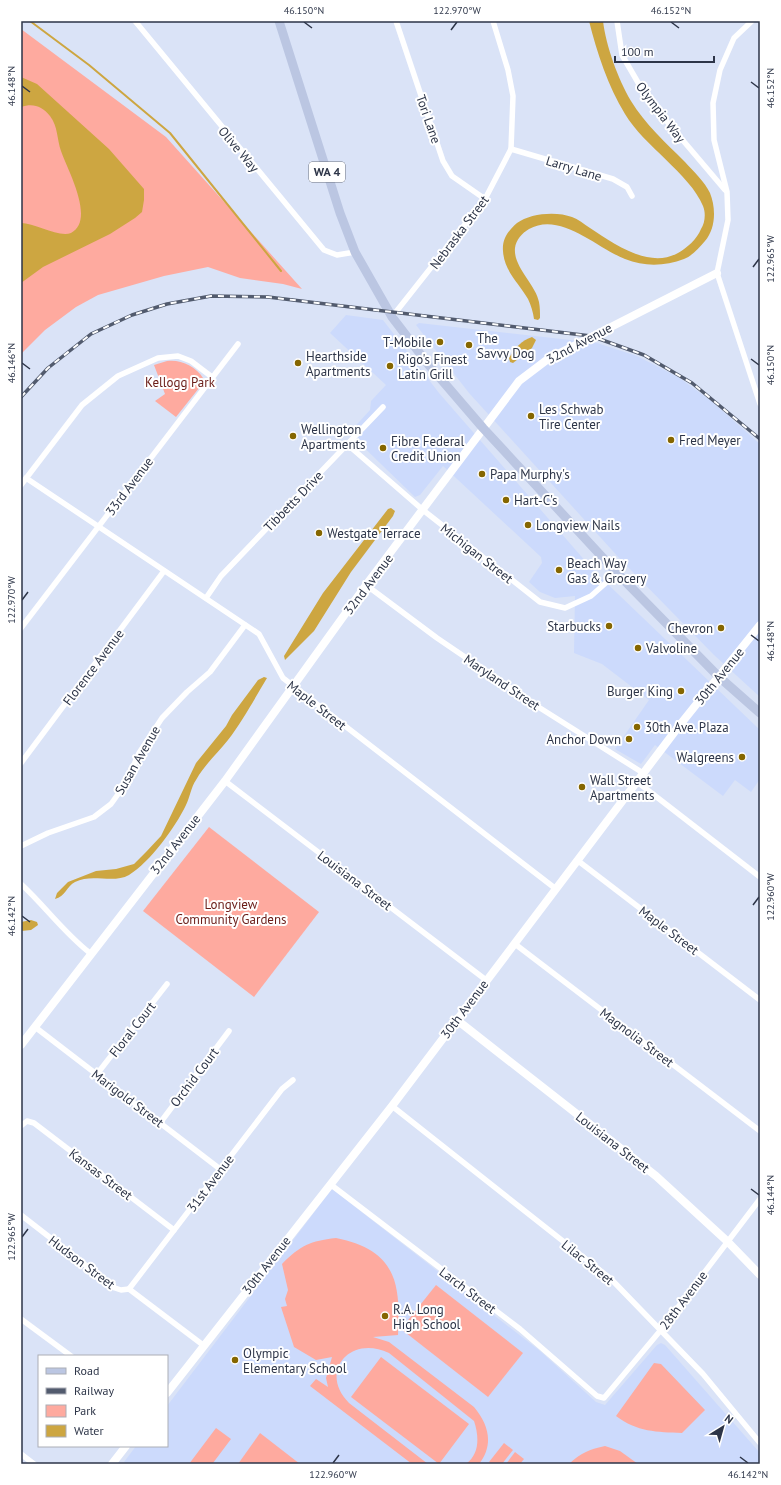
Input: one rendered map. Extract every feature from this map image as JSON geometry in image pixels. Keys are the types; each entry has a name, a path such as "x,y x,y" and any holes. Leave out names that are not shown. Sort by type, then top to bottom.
{"main road":[{"name":"WA 4","path":"279,21 340,213 355,252 392,317 428,364 483,428 617,573 718,676 760,713"}],"street":[{"name":"Olive Way","path":"135,21 324,250 337,255 355,252"},
{"name":"Tori Lane","path":"396,21 443,161 452,176 485,199"},
{"name":"Nebraska Street","path":"392,317 485,199 511,149 513,96 508,70 492,21"},
{"name":"Olympia Way","path":"617,21 622,55 647,98 727,192"},
{"path":"752,21 734,38 720,70 713,103 714,140 727,192 728,220 718,274 760,404"},
{"name":"Larry Lane","path":"511,149 613,179 627,187 632,196"},
{"name":"32nd Avenue","path":"21,1045 90,953 225,781 366,585 519,381 548,359 718,274"},
{"name":"33rd Avenue","path":"21,628 238,344"},
{"path":"21,485 82,405 118,376 158,358 178,356 191,361 212,377"},
{"name":"Tibbetts Drive","path":"206,598 221,576 383,407"},
{"name":"Michigan Street","path":"348,445 423,510 540,602 565,608 591,596 617,573"},
{"name":"Maple Street","path":"26,478 259,634 267,646 274,665 283,678 293,687 556,888"},
{"name":"Florence Avenue","path":"21,763 164,571"},
{"name":"Maryland Street","path":"366,585 437,638 540,708 643,773"},
{"name":"Susan Avenue","path":"21,846 48,833 94,817 111,804 126,783 139,753 162,718 187,692 210,672 246,625"},
{"name":"30th Avenue","path":"168,1392 203,1345 392,1106 636,781 760,625"},
{"name":"Louisiana Street","path":"225,781 486,980"},
{"path":"636,781 760,877"},
{"name":"Maple Street","path":"577,860 760,1000"},
{"path":"21,884 35,896 74,940 90,953"},
{"name":"Magnolia Street","path":"515,944 760,1131"},
{"name":"Floral Court","path":"97,1074 167,984"},
{"name":"Louisiana Street","path":"457,1020 656,1176 728,1242 760,1275"},
{"name":"Marigold Street","path":"35,1027 220,1169"},
{"name":"Orchid Court","path":"160,1123 229,1031"},
{"name":"31st Avenue","path":"129,1289 282,1089 293,1080"},
{"name":"Lilac Street","path":"392,1106 611,1280 703,1374 760,1443"},
{"name":"Kansas Street","path":"21,1126 27,1121 34,1123 174,1230"},
{"name":"Larch Street","path":"330,1184 520,1330 597,1396 604,1398"},
{"name":"28th Avenue","path":"604,1398 660,1331 760,1199"},
{"name":"Hudson Street","path":"21,1215 115,1288 121,1290 129,1289 203,1345"},
{"path":"21,1319 70,1355"},
{"path":"112,1464 125,1447"},
{"path":"21,1454 34,1464"}],"shaded area":[{"path":"346,315 383,320 439,393 594,571 760,730 760,779 751,792 735,780 723,796 655,745 641,764 615,749 649,700 602,664 574,653 575,596 555,598 540,592 529,582 542,563 541,557 443,466 420,495 415,497 349,433 370,410 371,401 386,385 330,333"},
{"path":"419,323 597,343 637,356 678,377 710,400 760,444 760,697 714,655 621,560 469,393 416,325"},
{"name":"R.A. Long High School","path":"332,1189 540,1351 596,1402 605,1405 657,1345 661,1343 665,1345 760,1453 760,1464 126,1464 124,1462 135,1447 168,1447 168,1405"}],"green space":[{"path":"21,29 166,137 302,289 283,284 240,278 208,267 164,276 98,295 76,307 45,330 21,354"},
{"name":"Kellogg Park","path":"167,361 177,361 187,364 196,370 203,378 203,383 176,417 155,401 165,394 154,365"},
{"name":"Longview Community Gardens","path":"209,827 319,912 254,997 143,911"},
{"path":"336,1238 356,1243 371,1251 382,1260 390,1271 395,1284 398,1299 398,1335 373,1337 389,1342 474,1407 483,1421 488,1435 487,1450 479,1464 466,1464 471,1460 476,1450 477,1433 474,1421 389,1353 375,1348 362,1348 351,1352 343,1359 338,1369 337,1379 340,1391 349,1403 428,1464 412,1464 310,1386 316,1379 328,1387 326,1378 332,1357 316,1360 294,1347 281,1307 287,1306 285,1299 288,1290 282,1264 295,1252 306,1245"},
{"path":"436,1285 523,1353 488,1397 401,1329"},
{"path":"381,1357 469,1424 439,1464 351,1397"},
{"path":"654,1363 661,1364 705,1410 682,1433 640,1428 616,1416"},
{"path":"216,1428 231,1439 213,1463 215,1464 189,1464"},
{"path":"260,1433 300,1464 238,1464"},
{"path":"504,1443 513,1450 502,1464 492,1464 489,1462"},
{"path":"605,1446 620,1451 638,1464 569,1464 586,1452"},
{"path":"515,1452 524,1459 520,1464 506,1464"}],"water":[{"path":"589,21 603,21 607,41 617,73 631,101 643,118 699,177 708,189 712,199 714,211 713,224 709,236 690,256 670,263 655,265 632,262 566,228 553,225 541,225 529,229 518,240 515,248 515,255 517,262 537,296 540,310 540,318 538,320 534,319 528,299 509,271 504,258 503,247 506,236 517,223 522,220 544,214 566,215 579,220 621,247 644,256 655,258 667,257 685,249 697,236 704,221 704,209 697,194 678,171 633,126 625,114 613,92 604,69"},
{"path":"21,77 37,84 109,149 144,189 144,200 142,212 135,218 110,234 43,267 21,283 21,223 33,225 60,234 66,234 71,233 78,226 81,217 78,194 61,151 55,124 44,110 37,106 29,105 21,107"},
{"path":"532,337 536,340 532,348 513,363 510,362 509,358 516,348 525,340"},
{"path":"391,508 395,511 393,516 351,572 314,631 285,660 284,656 323,593 388,509"},
{"path":"264,677 267,678 243,718 228,740 200,774 181,814 169,834 145,862 123,878 82,879 72,884 61,896 55,899 57,893 68,882 96,871 116,869 134,864 146,852 161,836 196,763 226,726 232,715 258,680"},
{"path":"31,920 37,922 38,925 31,930 21,931 21,922"}],"waterway":[{"path":"30,21 89,65 170,133 281,271"}],"railway":[{"path":"21,397 48,368 91,334 132,315 167,304 211,296 268,297 591,336 644,355 692,383 760,439"}],"place":[{"name":"T-Mobile","path":"440,342"},
{"name":"The Savvy Dog","path":"469,345"},
{"name":"Hearthside Apartments","path":"298,363"},
{"name":"Rigo's Finest Latin Grill","path":"390,366"},
{"name":"Les Schwab Tire Center","path":"531,416"},
{"name":"Wellington Apartments","path":"293,436"},
{"name":"Fred Meyer","path":"671,440"},
{"name":"Fibre Federal Credit Union","path":"383,448"},
{"name":"Papa Murphy's","path":"482,474"},
{"name":"Hart-C's","path":"506,500"},
{"name":"Longview Nails","path":"528,525"},
{"name":"Westgate Terrace","path":"319,533"},
{"name":"Beach Way Gas & Grocery","path":"559,570"},
{"name":"Starbucks","path":"609,626"},
{"name":"Chevron","path":"721,628"},
{"name":"Valvoline","path":"638,648"},
{"name":"Burger King","path":"681,691"},
{"name":"30th Ave. Plaza","path":"637,727"},
{"name":"Anchor Down","path":"629,739"},
{"name":"Walgreens","path":"742,757"},
{"name":"Wall Street Apartments","path":"582,787"},
{"name":"R.A. Long High School","path":"385,1316"},
{"name":"Olympic Elementary School","path":"235,1360"}]}
